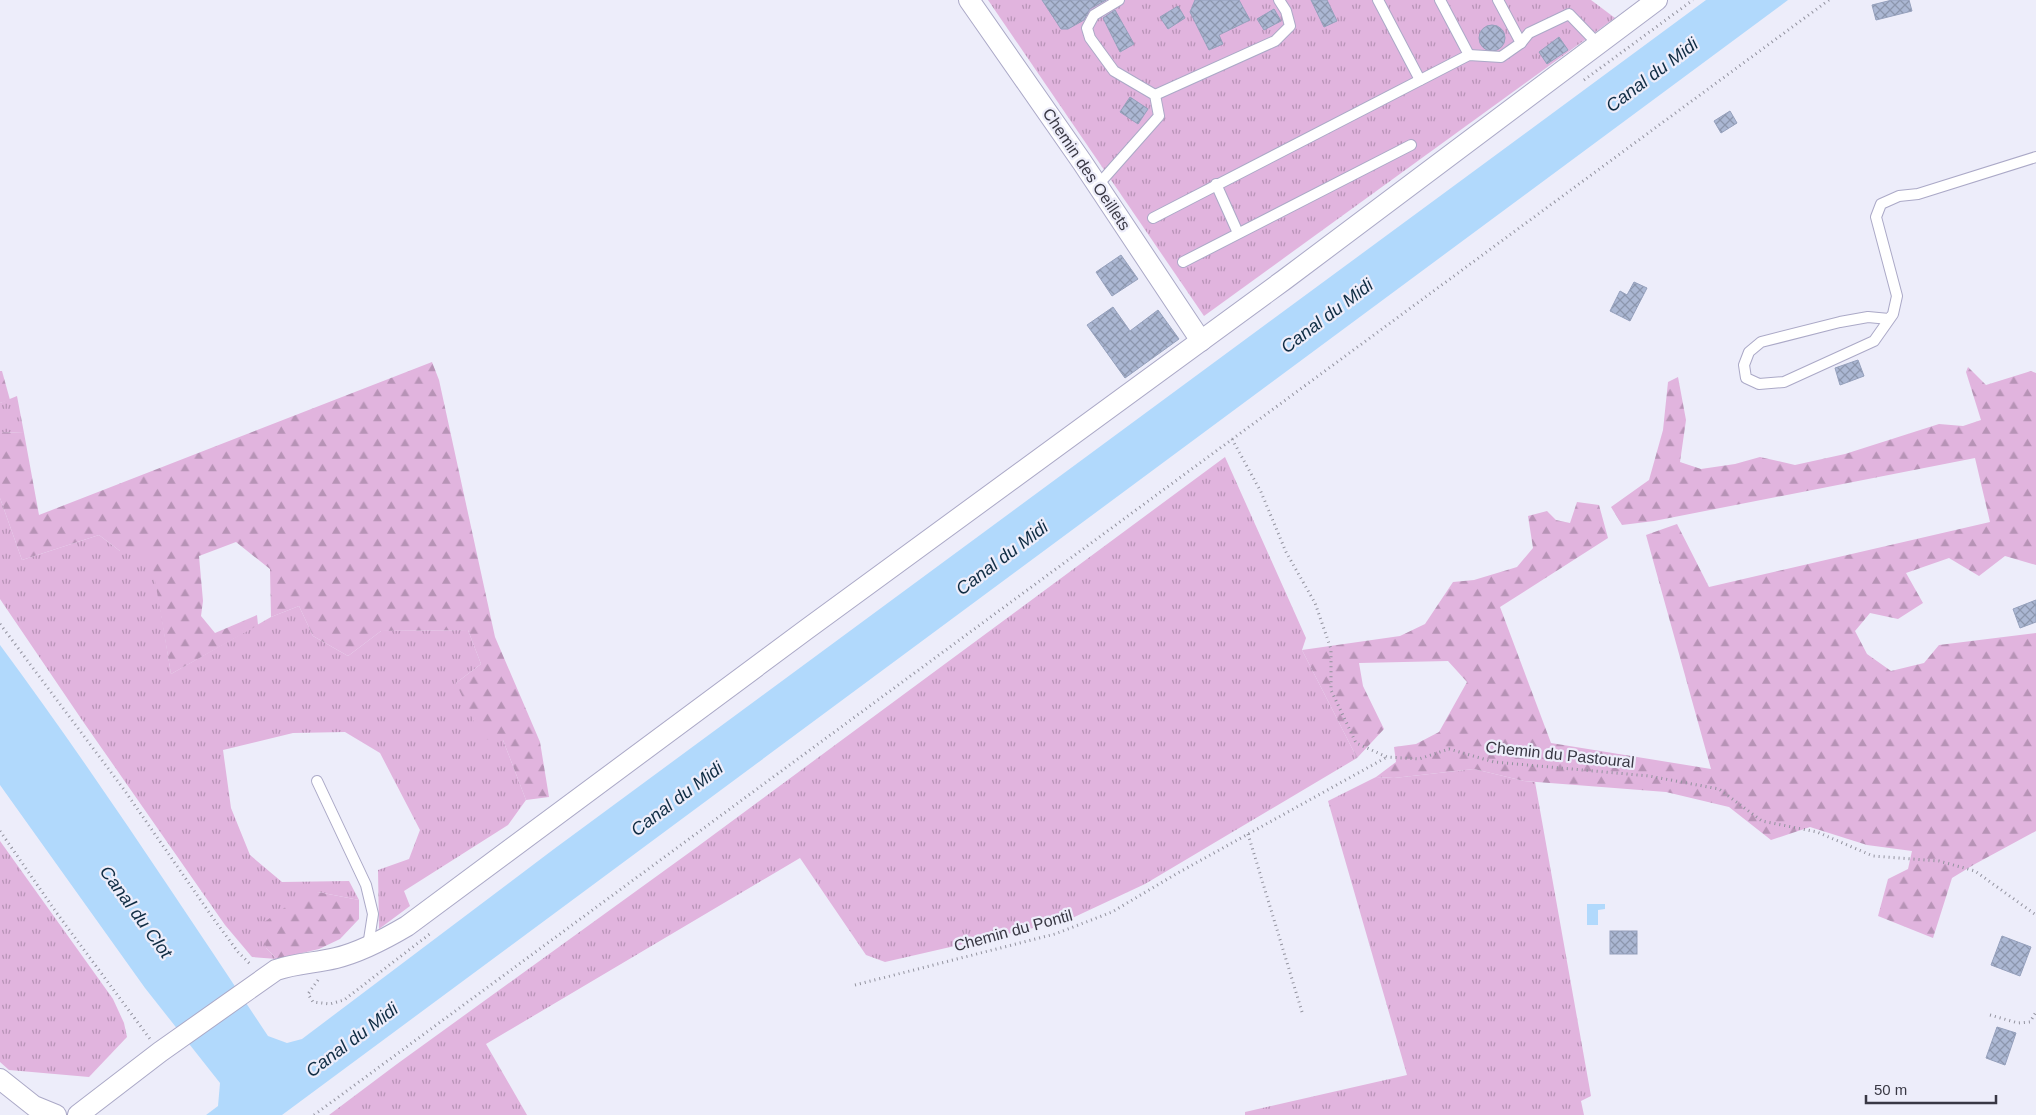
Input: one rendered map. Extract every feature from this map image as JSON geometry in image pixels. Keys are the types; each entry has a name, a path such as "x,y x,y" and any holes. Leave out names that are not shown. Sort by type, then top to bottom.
{"street":[{"name":"Chemin des Oeillets","path":"969,0 1098,185 1201,340"},
{"path":"78,1115 164,1049 260,980 288,966 339,958 407,926 1201,340 1657,0"},
{"path":"0,1079 34,1106 56,1115"}],"lane":[{"path":"1098,185 1159,116 1155,95 1114,71 1090,38 1087,28 1094,15 1119,0"},
{"path":"1155,95 1275,41 1290,26 1286,11 1278,0"},
{"path":"1378,0 1420,80"},
{"path":"1440,0 1469,55"},
{"path":"1498,0 1521,43"},
{"path":"1153,218 1469,55 1502,57 1521,43 1529,33 1569,14 1598,44"},
{"path":"1183,262 1411,145"},
{"path":"1889,319 1868,317 1840,322 1761,342 1749,352 1744,365 1746,378 1759,384 1784,382 1874,341 1894,314 1897,296 1876,216 1881,204 1899,196 1918,194 2036,157"},
{"path":"1216,184 1238,233"},
{"path":"317,781 366,885 373,914 368,946"}],"path":[{"path":"314,1115 1829,0"},
{"name":"Chemin du Pastoural","path":"1232,439 1261,492 1286,552 1315,603 1331,649 1331,690 1356,743 1387,757 1419,758 1449,750 1494,762 1649,776 1718,789 1762,821 1817,832 1873,856 1939,861 1975,871 2036,915"},
{"path":"0,624 125,792 238,952 260,980"},
{"name":"Chemin du Pontil","path":"854,985 1055,934 1112,912 1387,757"},
{"path":"0,831 56,912 164,1049"},
{"path":"1248,834 1302,1012"},
{"path":"1990,1015 2018,1023 2030,1022 2036,1012"}],"green space":[{"path":"988,0 1591,0 1615,18 1204,316"},
{"path":"432,362 439,380 495,637 540,742 549,797 526,800 503,740 482,739 456,683 481,664 468,630 381,631 348,656 313,636 299,606 271,617 270,569 236,542 199,556 203,601 201,616 215,633 257,615 258,625 171,674 150,551 120,551 99,535 22,560 0,498 0,432 24,433 39,515"},
{"path":"1968,367 1986,385 2031,371 2036,373 2036,565 2005,556 1979,576 1949,558 1906,573 1923,603 1898,619 1870,613 1855,631 1867,654 1891,671 1924,663 1939,645 2036,633 2036,831 1952,878 1933,938 1878,916 1888,879 1908,869 1912,851 1867,845 1810,827 1771,840 1729,807 1666,792 1524,781 1474,769 1394,778 1376,777 1396,762 1394,747 1416,744 1439,732 1467,682 1448,661 1359,663 1363,686 1384,729 1357,758 1302,650 1400,636 1425,624 1453,582 1474,580 1517,567 1533,548 1528,516 1547,511 1556,520 1570,523 1577,502 1599,505 1608,538 1500,607 1551,743 1711,769 1646,535 1677,524 1709,587 1990,522 1975,458 1654,521 1622,525 1611,507 1649,480 1663,430 1668,382 1678,377 1686,420 1680,462 1701,469 1735,464 1760,457 1795,465 1845,454 1939,424 1963,426 1981,420 1966,372"},
{"path":"0,371 2,371 10,400 0,403"},
{"path":"17,396 24,433 0,432 0,403"},
{"path":"1225,457 1306,638 1302,650 1357,758 1145,884 1068,920 885,962 866,955 800,858 486,1044 527,1115 329,1115 697,847"},
{"path":"0,498 22,560 99,535 120,551 151,551 171,674 271,617 299,606 313,636 348,656 381,631 468,630 481,664 456,683 503,740 526,800 508,825 404,891 410,906 379,929 378,870 409,859 420,830 380,753 345,732 293,733 223,750 231,808 250,855 282,882 349,881 359,900 318,892 266,948 277,959 252,957 225,925 0,599"},
{"path":"1474,769 1535,782 1591,1096 1581,1101 1584,1115 1245,1115 1245,1112 1407,1075 1328,801 1376,777 1394,778"},
{"path":"0,841 113,999 124,1023 127,1037 89,1077 9,1070 0,1062"},
{"path":"318,892 359,900 359,919 340,939 319,949 277,959 266,948 260,925 287,906"}],"water":[{"path":"1706,0 1788,0 282,1115 206,1115 218,1106 220,1083 145,988 0,785 0,645 103,790 268,1036 287,1043 302,1039 554,849"},
{"path":"1587,904 1605,904 1605,909 1598,910 1598,925 1587,925"}],"building":[{"path":"1042,0 1106,0 1090,9 1084,20 1068,29 1061,29"},
{"path":"1195,0 1239,0 1250,20 1219,35 1223,44 1209,50 1190,12"},
{"path":"1311,0 1327,0 1337,21 1324,27"},
{"path":"1892,0 1909,0 1912,11 1876,20 1872,5"},
{"path":"1178,6 1185,18 1168,29 1160,17"},
{"path":"1274,9 1281,21 1264,30 1257,19"},
{"path":"1115,10 1134,44 1120,52 1103,18"},
{"path":"1492,25 1501,29 1505,38 1501,47 1492,51 1483,47 1479,38 1483,29"},
{"path":"1559,37 1568,50 1547,64 1539,52"},
{"path":"1130,97 1148,109 1138,124 1120,112"},
{"path":"1730,111 1737,123 1721,133 1714,121"},
{"path":"1121,255 1138,279 1112,296 1096,272"},
{"path":"1634,282 1647,288 1630,321 1610,311 1620,291 1627,295"},
{"path":"1113,307 1130,331 1158,310 1179,339 1125,378 1087,325"},
{"path":"1858,360 1864,376 1840,385 1835,368"},
{"path":"2036,600 2036,622 2020,628 2013,609"},
{"path":"1610,931 1637,931 1637,954 1610,954"},
{"path":"2002,936 2031,947 2020,976 1991,965"},
{"path":"1997,1027 2016,1033 2005,1065 1986,1058"}],"water label":[{"name":"Canal du Midi","path":"1652,75"},
{"name":"Canal du Midi","path":"1327,316"},
{"name":"Canal du Midi","path":"1002,558"},
{"name":"Canal du Midi","path":"677,799"},
{"name":"Canal du Clot","path":"136,912"},
{"name":"Canal du Midi","path":"352,1040"}]}
